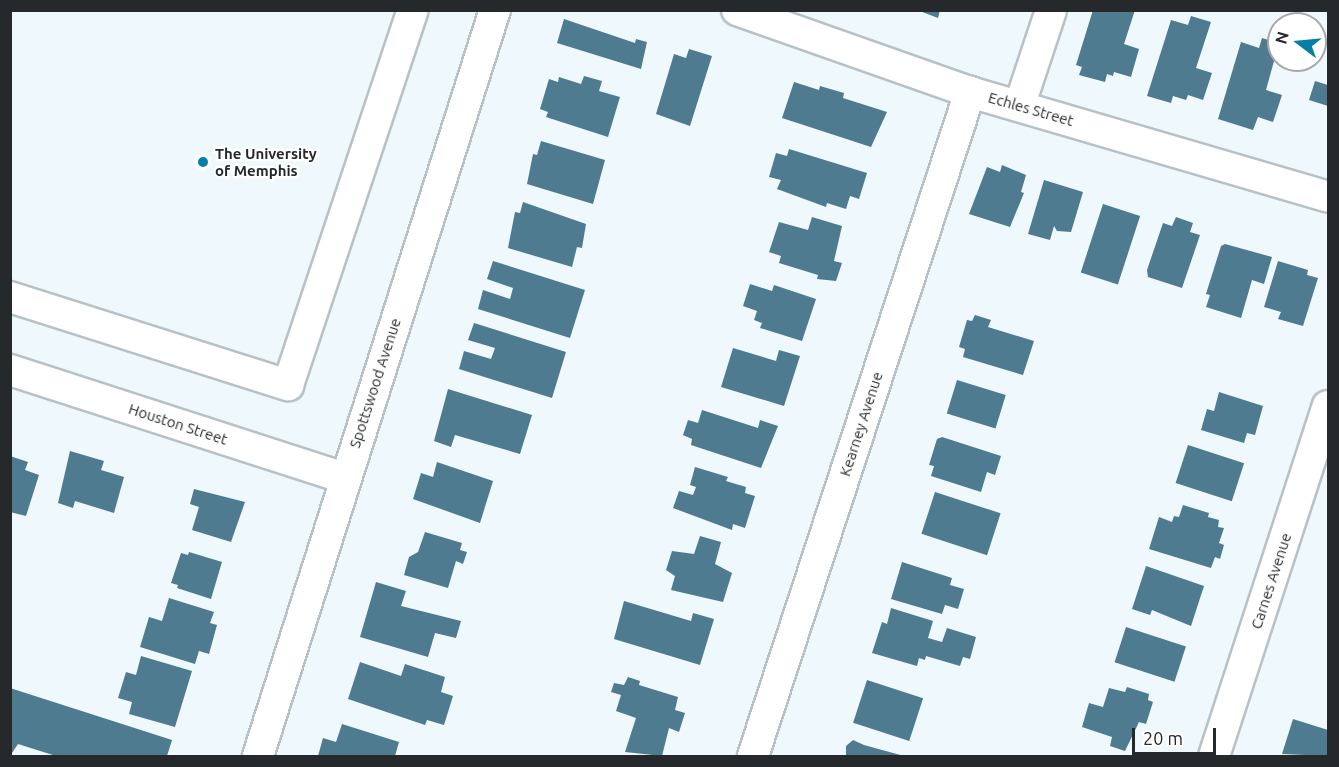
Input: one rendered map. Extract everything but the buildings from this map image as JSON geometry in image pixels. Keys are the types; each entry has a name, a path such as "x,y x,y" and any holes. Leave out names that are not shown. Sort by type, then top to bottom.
{"street":[{"path":"10,297 288,384 413,10"},
{"name":"Spottswood Avenue","path":"258,756 495,10"},
{"name":"Echles Street","path":"737,10 970,92 1020,104 1329,197"},
{"path":"1020,104 1051,10"},
{"name":"Kearney Avenue","path":"753,756 970,92"},
{"name":"Houston Street","path":"10,370 345,478"},
{"name":"Carnes Avenue","path":"1214,756 1329,406"}],"place":[{"name":"The University of Memphis","path":"203,162"}]}
